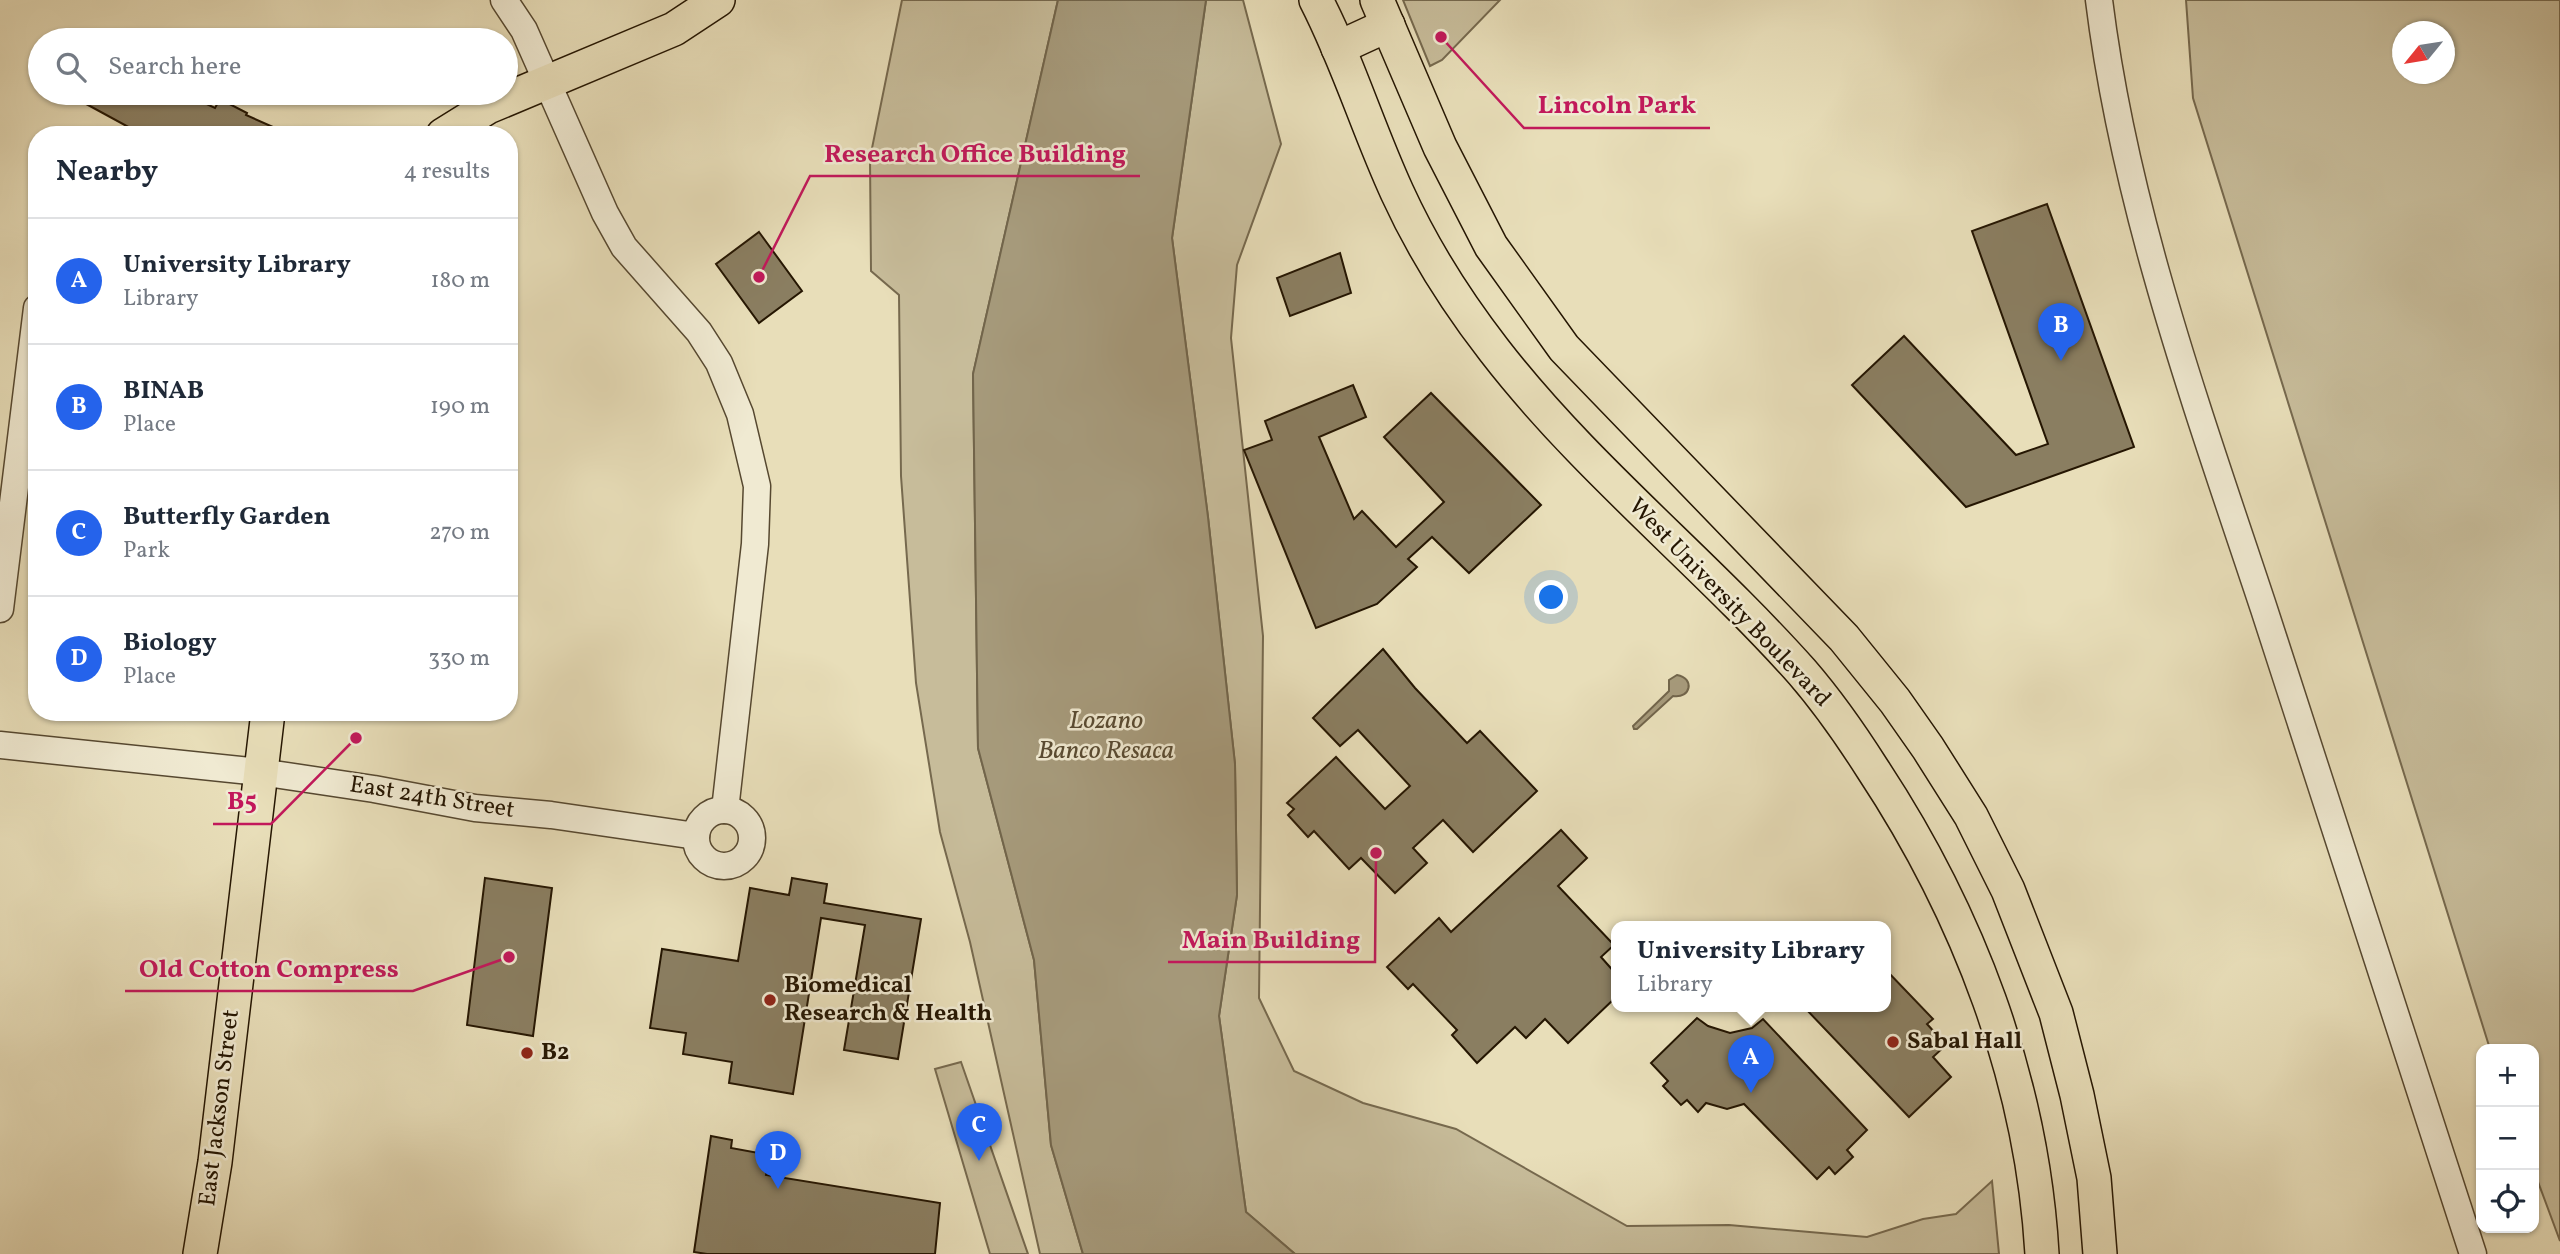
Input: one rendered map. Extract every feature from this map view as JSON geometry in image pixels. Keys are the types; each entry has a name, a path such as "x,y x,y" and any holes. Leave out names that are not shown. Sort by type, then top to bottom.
{"main road":[{"path":"518,94 674,29 718,0"},
{"name":"West University Boulevard","path":"1316,0 1396,190 1420,239 1450,289 1492,348 1532,399 1803,674 1850,734 1914,834 1964,934 2001,1036 2025,1129 2042,1254"},
{"path":"1338,48 1382,13 1440,147 1491,246 1564,348 1844,638 1908,720 1971,816 2008,890 2056,1013 2094,1178 2100,1254"},
{"path":"457,126 493,105"},
{"name":"East Jackson Street","path":"200,1254 215,1162 267,721"}],"street":[{"path":"504,0 524,30 545,83 605,213 624,247 699,332 719,363 740,414 757,486 755,544 725,810"},
{"path":"2099,0 2130,172 2172,333 2340,839 2473,1254"},
{"path":"0,609 28,381"},
{"name":"East 24th Street","path":"0,746 260,772 475,808 551,815 696,836"},
{"path":"725,810 741,817 751,831 750,848 739,862 722,866 713,864 700,853 696,836 706,817 725,810"}],"shaded area":[{"path":"902,0 1058,0 973,374 978,748 1034,960 1051,1145 1083,1254 1040,1254 970,942 940,832 916,683 901,476 899,295 871,271 870,158"},
{"path":"1206,0 1243,0 1281,144 1237,265 1231,338 1263,636 1259,998 1294,1071 1363,1103 1456,1129 1627,1226 1729,1225 1867,1237 1923,1219 1956,1214 1992,1181 1999,1254 1295,1254 1246,1212 1219,1016 1237,895 1235,764 1208,517 1172,238"},
{"path":"1403,0 1500,0 1442,60 1430,66"},
{"path":"2186,0 2560,0 2560,1241 2539,1184 2539,1044 2488,1044 2193,98"},
{"path":"961,1062 1028,1254 990,1254 935,1069"}],"water":[{"name":"Lozano Banco Resaca","path":"1058,0 1206,0 1172,238 1208,517 1235,764 1237,895 1219,1016 1246,1212 1295,1254 1083,1254 1051,1145 1034,960 978,748 973,374"},
{"path":"1677,675 1686,680 1687,691 1673,696 1634,729 1633,726 1669,691 1669,680"}],"building":[{"path":"88,105 209,105 215,108 217,105 232,105 271,126 126,126"},
{"path":"2047,204 2134,447 1966,507 1852,385 1904,336 2016,455 2048,444 1972,231"},
{"path":"759,232 802,291 759,323 716,264"},
{"path":"1340,253 1351,293 1290,316 1277,278"},
{"path":"1353,385 1366,417 1319,437 1354,519 1362,511 1396,547 1444,502 1384,437 1431,393 1541,505 1469,573 1432,537 1408,559 1417,567 1377,604 1316,628 1244,450 1272,440 1265,421"},
{"path":"1383,649 1415,688 1467,743 1480,731 1537,791 1473,852 1443,820 1413,848 1427,863 1395,893 1361,858 1349,869 1314,831 1308,837 1288,815 1294,809 1287,803 1336,757 1385,809 1410,786 1358,730 1340,746 1313,718"},
{"path":"1561,830 1587,858 1558,886 1611,942 1611,948 1601,957 1611,968 1611,1002 1568,1043 1545,1019 1526,1038 1515,1027 1477,1063 1452,1035 1457,1030 1413,984 1408,989 1387,967 1439,918 1451,932"},
{"path":"485,878 552,888 533,1036 467,1025"},
{"name":"Biomedical Research & Health","path":"792,878 827,884 824,903 921,919 898,1059 844,1050 865,925 821,918 793,1094 729,1083 732,1062 683,1054 686,1033 650,1028 662,949 738,961 750,888 789,895"},
{"name":"Sabal Hall","path":"1891,975 1933,1019 1927,1024 1946,1045 1933,1057 1951,1077 1909,1117 1809,1012 1891,1012"},
{"path":"1697,1018 1708,1026 1730,1033 1752,1028 1763,1019 1867,1130 1847,1150 1853,1157 1835,1174 1829,1167 1817,1179 1744,1104 1727,1109 1706,1103 1698,1112 1687,1100 1681,1105 1663,1086 1668,1081 1651,1063"},
{"path":"711,1136 732,1140 731,1148 769,1155 766,1175 940,1203 935,1254 694,1252"}],"place":[{"name":"Lincoln Park","path":"1441,37"},
{"name":"Research Office Building","path":"759,277"},
{"name":"BINAB","path":"2061,361"},
{"name":"B5","path":"356,738"},
{"name":"Main Building","path":"1376,853"},
{"name":"Old Cotton Compress","path":"509,957"},
{"name":"Biomedical Research & Health","path":"770,1000"},
{"name":"Sabal Hall","path":"1893,1042"},
{"name":"B2","path":"527,1053"},
{"name":"University Library","path":"1751,1093"},
{"name":"Butterfly Garden","path":"979,1161"},
{"name":"Biology","path":"778,1189"}]}
